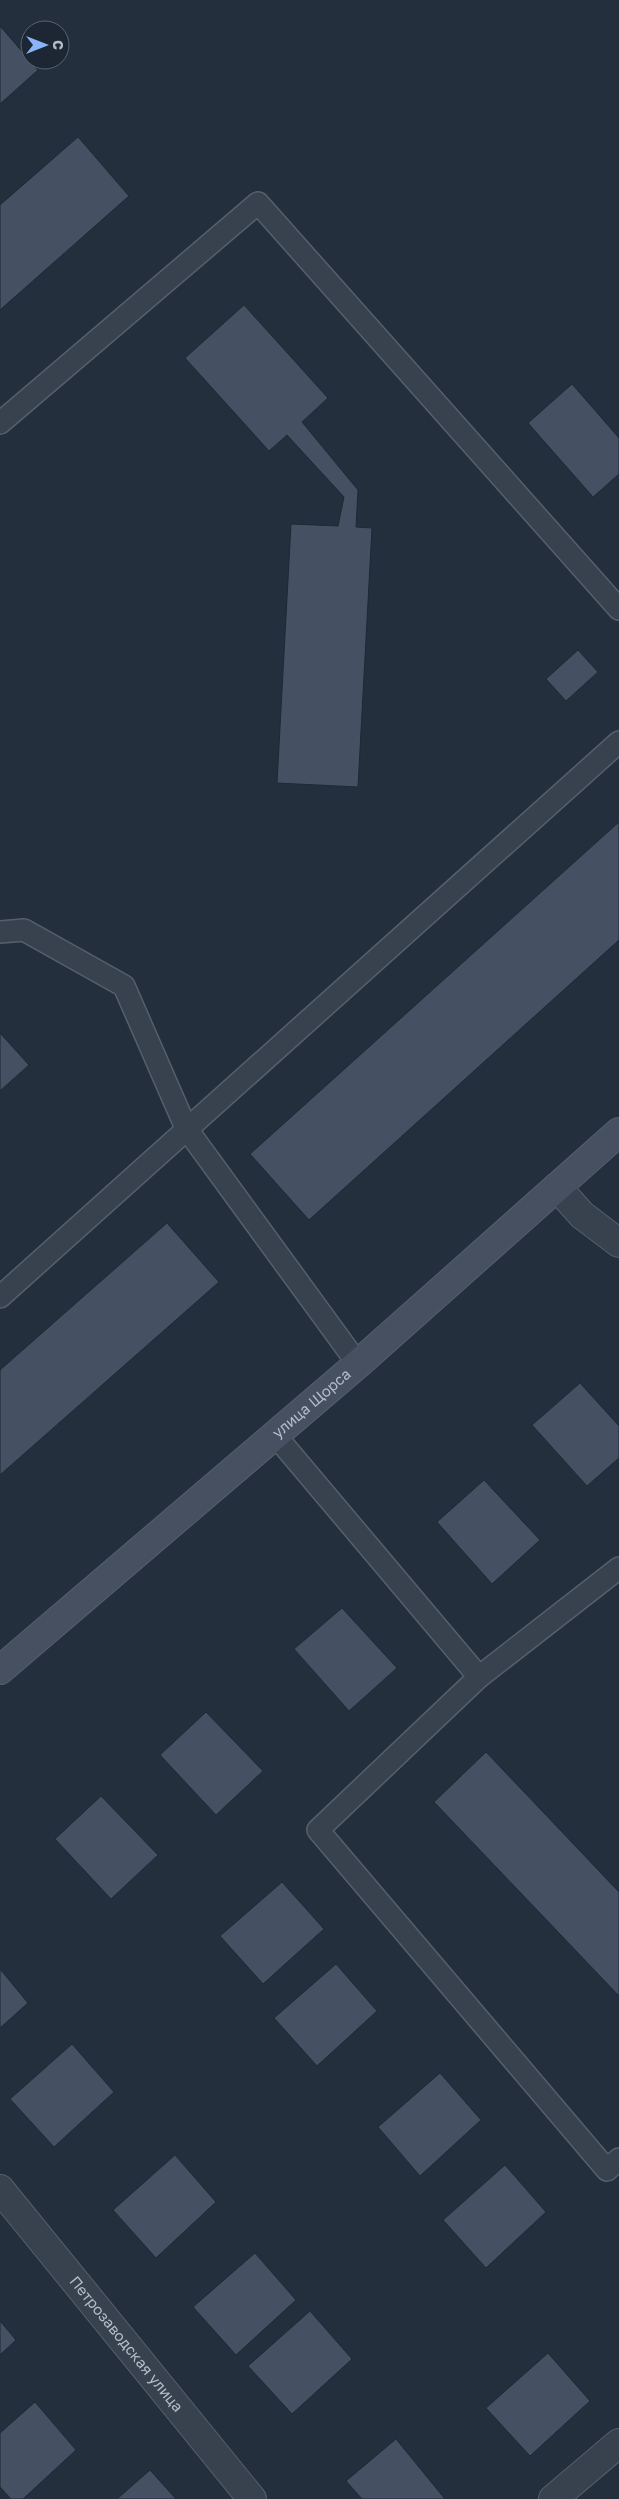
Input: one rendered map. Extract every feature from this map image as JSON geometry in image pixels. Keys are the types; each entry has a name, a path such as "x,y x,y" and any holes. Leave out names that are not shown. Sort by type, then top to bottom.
{"street":[{"name":"улица Щорса","path":"0,1670 358,1364 619,1132"},
{"path":"557,1187 582,1215 619,1243"},
{"name":"Петрозаводская улица","path":"0,2189 252,2499"},
{"path":"553,2499 619,2443"}],"lane":[{"path":"0,423 258,203 619,609"},
{"path":"0,1296 619,742"},
{"path":"0,932 24,930 124,986 186,1128 358,1364"},
{"path":"275,1436 479,1676"},
{"path":"619,1568 479,1676 318,1830 607,2170 619,2159"}],"building":[{"path":"0,26 20,49 20,70 38,70 0,104"},
{"path":"78,137 129,196 0,310 0,205"},
{"path":"244,305 328,398 302,422 358,490 356,527 372,528 358,787 277,783 291,524 338,526 344,497 287,435 269,451 185,358"},
{"path":"572,384 619,438 619,474 593,497 528,423"},
{"path":"578,650 598,672 566,701 546,679"},
{"path":"619,822 619,940 309,1220 250,1154"},
{"path":"0,1033 29,1065 0,1091"},
{"path":"167,1223 219,1282 0,1475 0,1370"},
{"path":"580,1383 619,1426 619,1458 587,1486 532,1425"},
{"path":"484,1480 540,1540 492,1584 437,1522"},
{"path":"342,1608 397,1668 349,1711 294,1649"},
{"path":"206,1712 263,1771 216,1815 160,1755"},
{"path":"486,1752 619,1892 619,1996 434,1802"},
{"path":"101,1796 158,1855 111,1899 55,1839"},
{"path":"282,1882 324,1929 263,1984 220,1936"},
{"path":"336,1964 377,2011 317,2066 274,2018"},
{"path":"0,1969 28,2003 0,2028"},
{"path":"72,2044 114,2092 54,2147 10,2099"},
{"path":"440,2073 481,2120 420,2176 378,2127"},
{"path":"175,2155 216,2202 156,2258 113,2210"},
{"path":"505,2165 546,2212 486,2268 443,2220"},
{"path":"255,2253 296,2300 236,2355 193,2307"},
{"path":"310,2311 352,2359 292,2414 248,2366"},
{"path":"0,2321 16,2340 0,2355"},
{"path":"548,2353 590,2401 530,2456 486,2408"},
{"path":"35,2402 76,2450 23,2499 11,2499 0,2487 0,2433"},
{"path":"396,2439 445,2499 362,2499 346,2481"},
{"path":"150,2470 176,2499 117,2499"}]}
